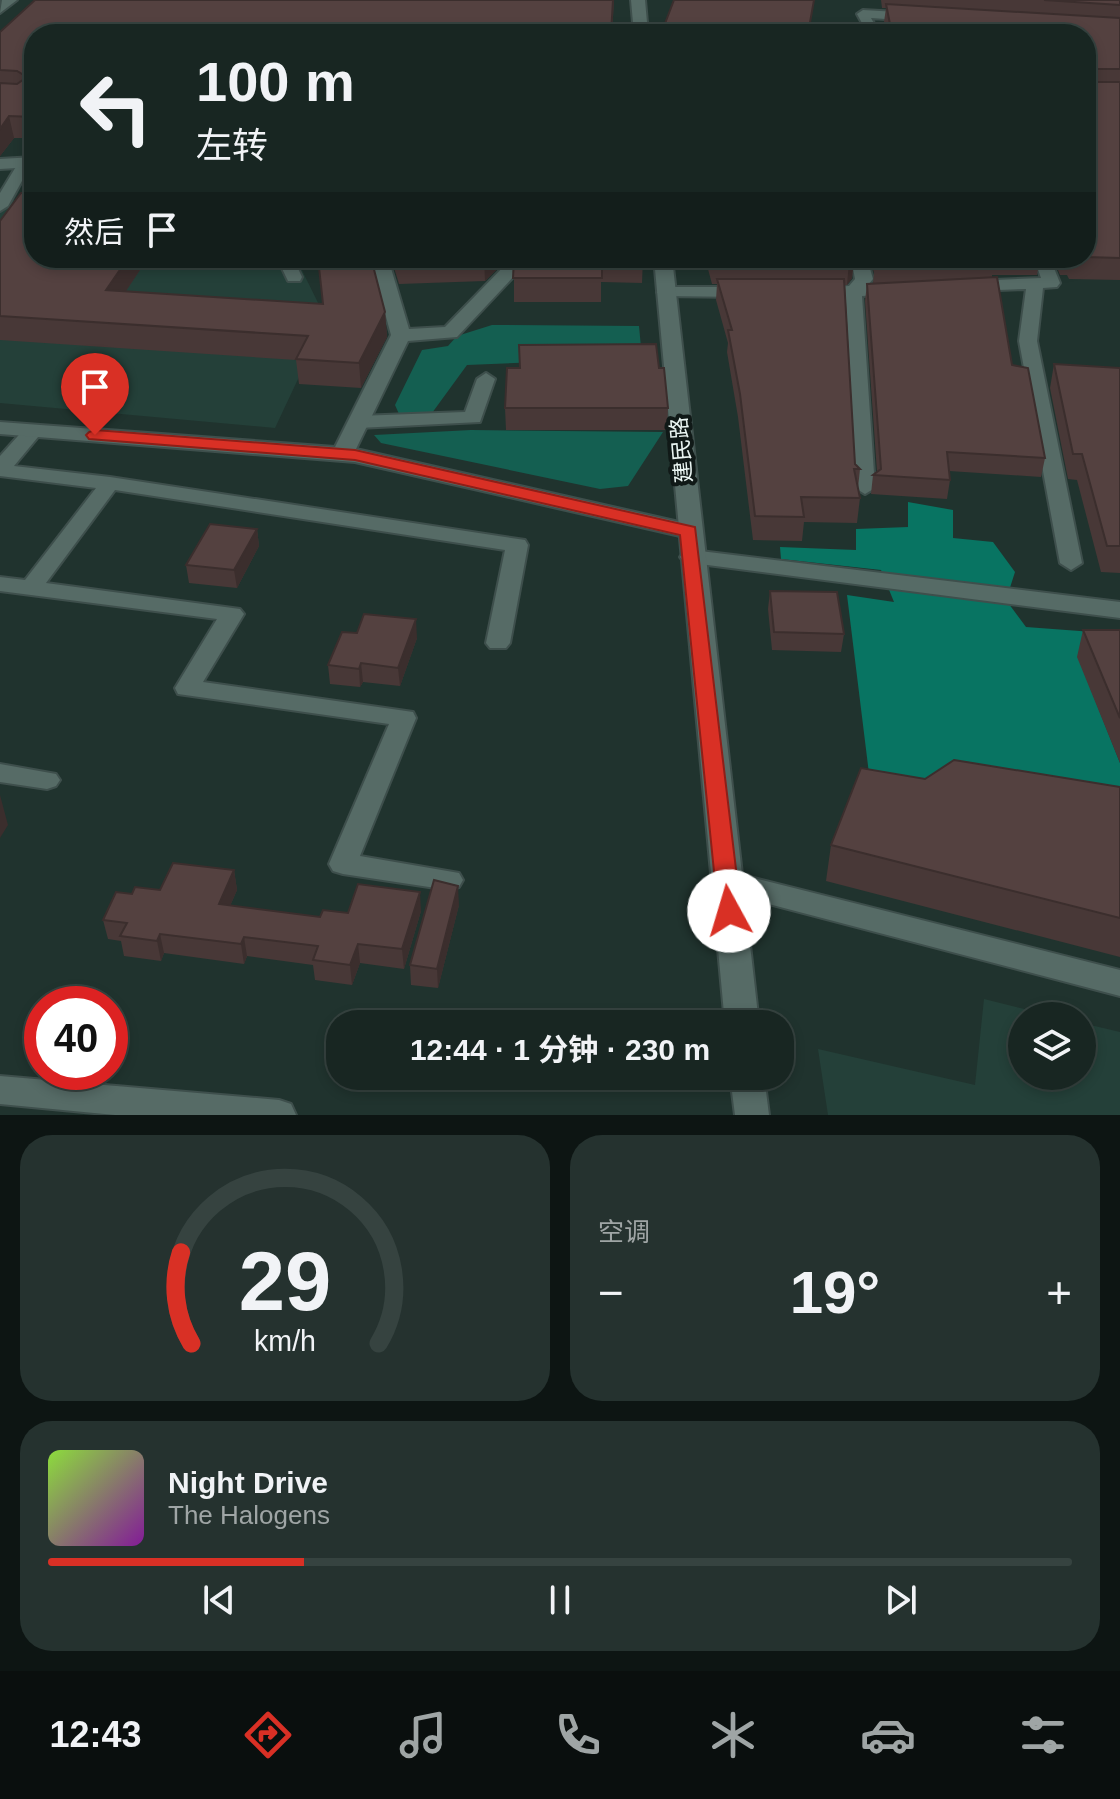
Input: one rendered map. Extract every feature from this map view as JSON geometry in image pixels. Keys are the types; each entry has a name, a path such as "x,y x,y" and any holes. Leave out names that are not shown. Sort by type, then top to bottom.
{"street":[{"path":"0,9 10,0"},
{"path":"638,0 640,24"},
{"path":"0,164 24,162"},
{"path":"342,454 401,335 382,268"},
{"path":"401,335 450,333 512,268"},
{"name":"建民路","path":"664,268 740,1010"},
{"path":"0,428 342,454 690,544 1120,610"},
{"path":"726,882 1120,983"},
{"path":"0,1090 279,1115"},
{"path":"749,1090 752,1115"}],"lane":[{"path":"868,24 863,14 925,17"},
{"path":"7,202 24,172"},
{"path":"290,268 294,277"},
{"path":"861,268 864,279 853,293 865,488"},
{"path":"947,287 1051,283 1046,268"},
{"path":"1035,283 1028,341 1071,563"},
{"path":"790,293 853,293 918,288"},
{"path":"666,292 759,292"},
{"path":"358,422 473,418 486,379"},
{"path":"0,470 33,431"},
{"path":"0,470 110,483 517,545 498,643"},
{"path":"31,588 110,483"},
{"path":"0,584 232,614 187,688 404,718 343,864 449,880"},
{"path":"0,773 47,780"}],"shaded area":[{"path":"24,199 24,268 301,268 323,313 322,328 275,428 0,403 0,206 5,200"},
{"path":"984,999 1008,1005 1008,1090 1096,1090 1096,1026 1120,1032 1120,1115 828,1115 818,1049 975,1085"}],"green space":[{"path":"492,325 639,326 642,358 467,365 432,413 399,414 395,405 422,350 448,346 457,336"},
{"path":"471,430 663,432 628,486 600,489 381,443 374,435"},
{"path":"908,502 953,510 953,538 993,542 1015,572 1006,600 1026,627 1120,634 1078,657 1120,763 1120,821 872,798 847,595 894,602 881,570 781,559 780,547 856,550 856,529 908,527"}],"building":[{"path":"35,0 613,0 612,24 24,24 24,75 17,71 0,70 0,32"},
{"path":"674,0 814,0 810,24 665,24"},
{"path":"1044,0 1120,0 1120,5"},
{"path":"886,4 1120,18 1120,69 1096,69 1096,24 890,24"},
{"path":"24,79 24,117 9,116 0,129 0,83 17,84"},
{"path":"1096,82 1120,82 1120,258 1096,257"},
{"path":"24,193 24,268 121,268 106,290 323,304 319,268 374,268 385,312 359,363 296,359 308,336 0,316 0,221"},
{"path":"514,268 602,268 602,278 513,278"},
{"path":"997,277 1012,365 1028,368 1045,458 947,452 950,480 873,475 881,469 867,284"},
{"path":"717,279 844,279 855,464 860,469 854,469 860,498 801,497 804,517 755,516 740,394 728,330 732,330"},
{"path":"656,344 659,368 664,368 668,408 505,408 507,368 520,368 519,345"},
{"path":"1054,364 1120,368 1120,546 1107,546 1082,454 1073,454"},
{"path":"210,524 257,529 234,570 186,565"},
{"path":"770,591 837,592 844,634 774,632"},
{"path":"364,614 416,619 398,668 361,663 359,669 328,665 342,632 357,633"},
{"path":"1083,630 1120,630 1120,718"},
{"path":"954,760 1120,787 1120,918 831,845 861,768 925,779"},
{"path":"173,863 234,870 219,904 320,917 323,910 348,913 358,884 420,892 402,949 358,944 350,965 313,960 318,946 244,937 241,944 160,934 157,941 120,936 127,923 103,920 116,892 132,894 135,887 160,890"},
{"path":"434,880 458,886 437,969 410,965"}],"route":[{"path":"95,435 355,455 689,531 729,911"}]}
